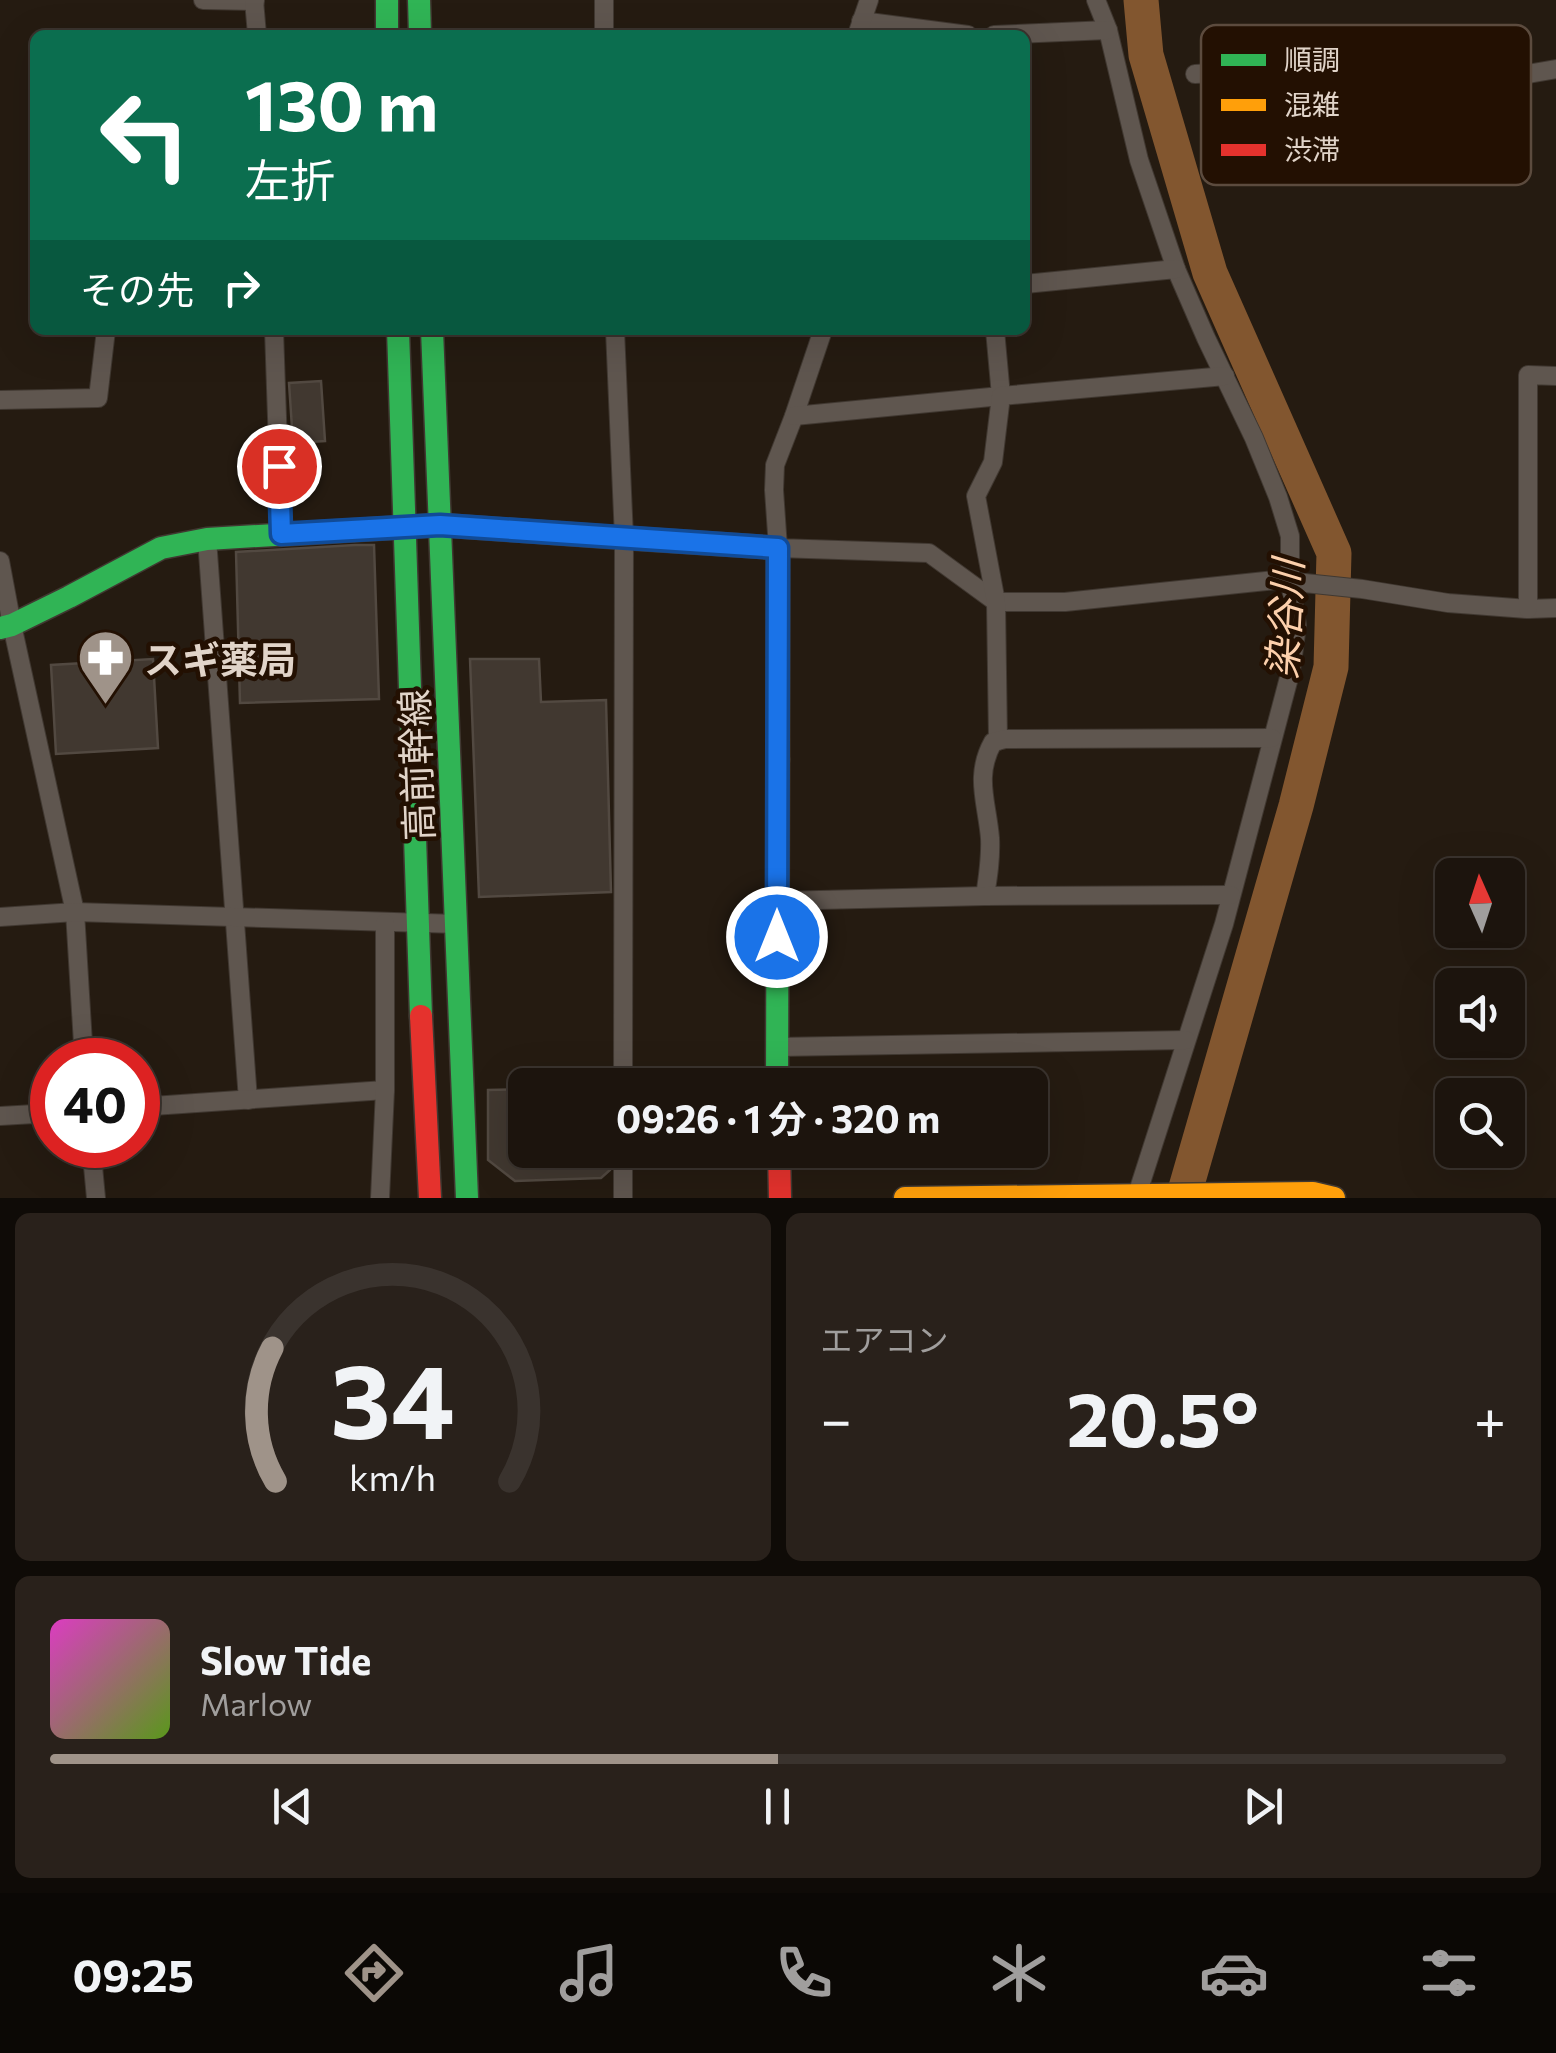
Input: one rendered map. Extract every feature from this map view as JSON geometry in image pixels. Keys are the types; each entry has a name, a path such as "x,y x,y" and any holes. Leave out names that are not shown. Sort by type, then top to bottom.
{"street":[{"path":"202,0 254,0 257,30"},
{"path":"387,0 387,30"},
{"path":"420,0 420,30"},
{"path":"604,0 604,30"},
{"path":"870,0 859,28 890,30"},
{"path":"1096,0 1108,30 1138,160 1176,269 1260,453 1290,536 1290,581 1297,625 1291,670 1232,895 1140,1197"},
{"path":"1030,33 1108,30"},
{"path":"1531,73 1556,69"},
{"path":"1195,74 1201,74"},
{"path":"1030,284 1176,269"},
{"path":"0,400 98,398 105,335"},
{"path":"274,335 281,534"},
{"name":"高前幹線","path":"398,335 430,1198"},
{"name":"高前幹線","path":"432,335 467,1198"},
{"path":"615,335 624,538 623,1068"},
{"path":"778,1068 775,464 821,335"},
{"path":"995,335 1001,396 993,462 976,496 996,602 998,741"},
{"path":"1528,609 1528,375 1556,376"},
{"path":"794,416 1225,376"},
{"path":"6,626 162,548 206,539 440,525 778,548 929,553 996,602 1065,602 1276,580 1448,603 1556,608"},
{"path":"206,539 248,1100"},
{"path":"0,561 6,626 75,912 83,1038"},
{"path":"985,896 990,847 982,781 984,759 993,742 1272,738"},
{"path":"778,900 1232,895"},
{"path":"0,916 75,912 457,924"},
{"path":"380,1198 385,1090 385,924"},
{"path":"777,1047 1186,1040"},
{"path":"160,1106 385,1090"},
{"path":"0,1116 30,1114"},
{"path":"93,1168 96,1198"},
{"path":"623,1168 623,1198"},
{"path":"779,1168 780,1198"},
{"path":"905,1198 1314,1193 1334,1198"}],"building":[{"path":"321,381 325,441 293,443 289,383"},
{"path":"374,545 379,699 240,703 236,552"},
{"name":"スギ薬局","path":"153,659 158,748 56,754 51,665"},
{"path":"470,659 539,659 541,702 606,700 611,892 479,897"},
{"path":"508,1089 508,1168 610,1170 601,1178 515,1181 488,1160 488,1090"}],"waterway":[{"name":"染谷川","path":"1141,0 1146,55 1210,273 1334,553 1331,667 1296,806 1183,1198"}],"traffic: fast":[{"path":"387,0 387,30"},
{"path":"419,0 420,30"},
{"path":"398,335 421,1016"},
{"path":"432,335 467,1198"},
{"path":"0,628 161,548 207,539 440,525 625,538"},
{"path":"777,1068 778,760"}],"traffic: slow":[{"path":"625,538 778,548 778,760"},
{"path":"905,1198 1313,1193 1334,1198"}],"traffic: jam":[{"path":"421,1016 430,1198"},
{"path":"779,1168 780,1198"}],"place":[{"name":"スギ薬局","path":"105,707"}],"route":[{"path":"279,466 281,534 440,525 778,548 777,937"}]}
